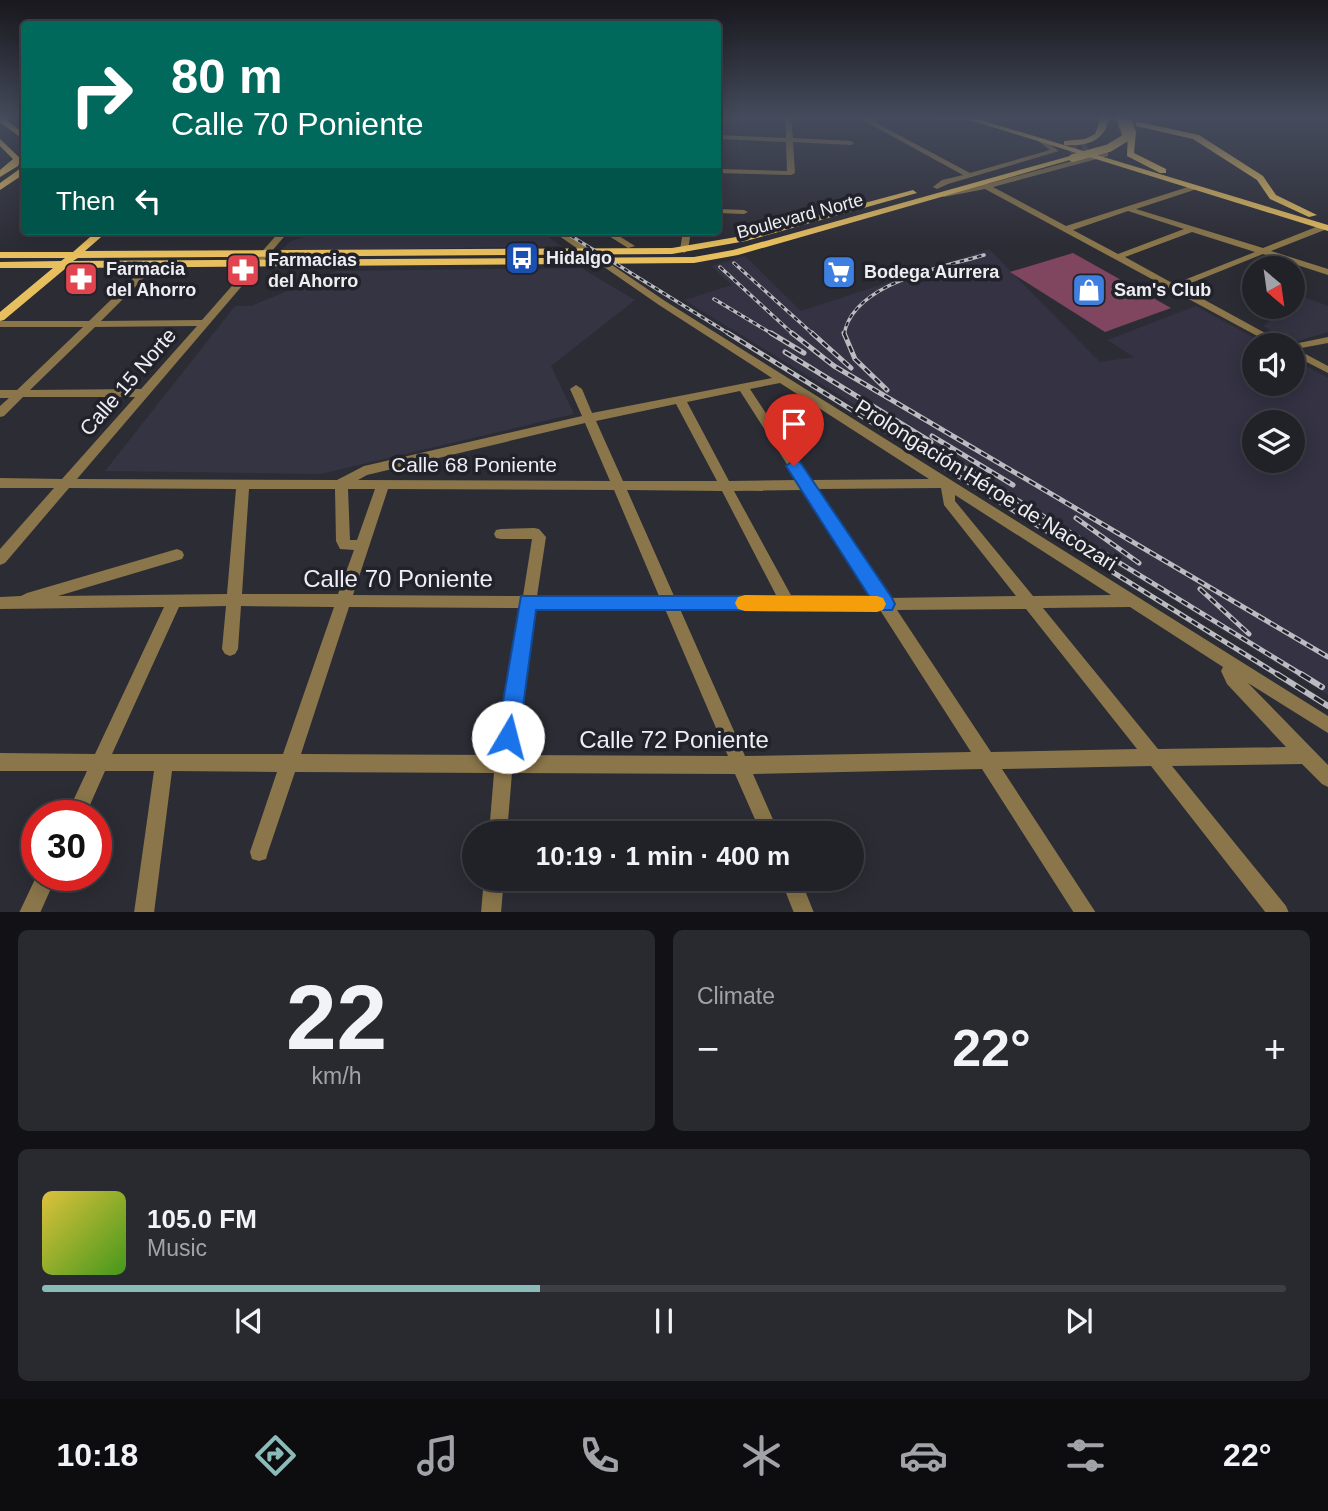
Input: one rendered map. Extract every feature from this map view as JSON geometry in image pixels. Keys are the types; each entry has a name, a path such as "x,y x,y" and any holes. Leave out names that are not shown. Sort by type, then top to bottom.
{"main road":[{"path":"0,174 19,160"},
{"name":"Boulevard Norte","path":"0,255 266,253 596,256 680,261 722,255 1042,160"},
{"name":"Boulevard Norte","path":"0,265 257,264 596,256 684,250 743,239 937,191 984,185 1048,160"},
{"path":"1119,160 1191,188 1327,225"},
{"path":"1123,160 1313,216"},
{"path":"1123,160 1327,225"},
{"path":"1141,160 1167,173"},
{"path":"1232,160 1261,178 1273,197 1327,225"},
{"path":"0,187 21,172"},
{"path":"0,318 98,235"}],"street":[{"path":"721,171 790,173 790,160"},
{"path":"940,160 969,175"},
{"name":"Boulevard Norte","path":"937,191 969,175 1024,160"},
{"name":"Boulevard Norte","path":"984,185 1078,160"},
{"path":"984,185 1260,333"},
{"path":"1066,229 1191,188"},
{"path":"1129,209 1328,272"},
{"path":"721,211 744,212"},
{"path":"1174,287 1327,225"},
{"path":"1118,257 1192,229"},
{"name":"Calle 15 Norte","path":"0,559 282,235"},
{"path":"562,235 596,256"},
{"path":"578,235 596,256"},
{"path":"612,235 631,246"},
{"path":"684,250 686,235"},
{"name":"Prolongación Héroe de Nacozari","path":"596,256 783,379 1328,724"},
{"path":"0,413 152,265"},
{"path":"0,324 205,323"},
{"path":"1305,346 1328,340"},
{"path":"1305,356 1328,370"},
{"path":"361,545 345,545 343,541 341,483 376,468 589,418 783,379"},
{"path":"743,387 1086,912"},
{"path":"576,389 765,821"},
{"path":"0,394 143,393"},
{"path":"680,400 723,486 788,604"},
{"name":"Calle 68 Poniente","path":"0,482 723,486 947,483"},
{"path":"947,483 950,502 1279,912"},
{"path":"259,852 341,602 383,484"},
{"path":"230,649 243,485"},
{"path":"499,821 504,764 539,537 534,533 501,534"},
{"path":"5,603 177,555"},
{"name":"Calle 70 Poniente","path":"5,603 232,600 788,604 1132,601"},
{"path":"83,800 174,601"},
{"path":"1232,664 1229,671 1233,679 1328,778"},
{"name":"Calle 72 Poniente","path":"0,762 289,761 741,765 1306,755"},
{"path":"144,912 164,763"},
{"path":"30,912 40,891"},
{"path":"491,912 493,891"},
{"path":"795,891 804,912"}],"shaded area":[{"path":"310,235 546,235 561,246 280,251 291,241"},
{"path":"989,249 1100,362 1134,357 1107,340 1196,306 1245,333 1242,333 1242,396 1305,396 1305,366 1328,378 1328,695 684,300 732,285 711,266 745,256 801,311"},
{"path":"581,268 635,300 551,366 574,414 321,474 105,471 235,306 251,306 336,271"},
{"path":"1306,298 1328,306 1328,332 1305,339 1305,333 1275,333 1263,326 1271,319 1305,319"}],"building":[{"name":"Sam's Club","path":"1073,253 1171,308 1105,332 1010,272"}],"railway":[{"path":"569,235 731,335"},
{"path":"844,334 851,317 863,302 880,290 923,272 984,255"},
{"path":"734,263 814,335"},
{"path":"720,267 794,335"},
{"path":"714,299 774,335"},
{"path":"728,333 1280,676"},
{"path":"771,333 804,353"},
{"path":"792,333 834,366 1328,657"},
{"path":"812,333 851,368"},
{"path":"844,334 855,359 887,390"},
{"path":"785,352 931,442"},
{"path":"932,436 1013,485"},
{"path":"919,440 1304,676"},
{"path":"1076,518 1139,563"},
{"path":"1200,589 1249,634"},
{"path":"1277,674 1328,706"},
{"path":"1301,674 1322,687"}],"slow traffic":[{"path":"745,603 877,604"}],"place":[{"name":"Hidalgo","path":"522,258"},
{"name":"Farmacias del Ahorro","path":"243,270"},
{"name":"Bodega Aurrera","path":"839,272"},
{"name":"Farmacia del Ahorro","path":"81,279"},
{"name":"Sam's Club","path":"1089,290"}],"route":[{"path":"508,737 528,602 885,604 794,466"}]}
